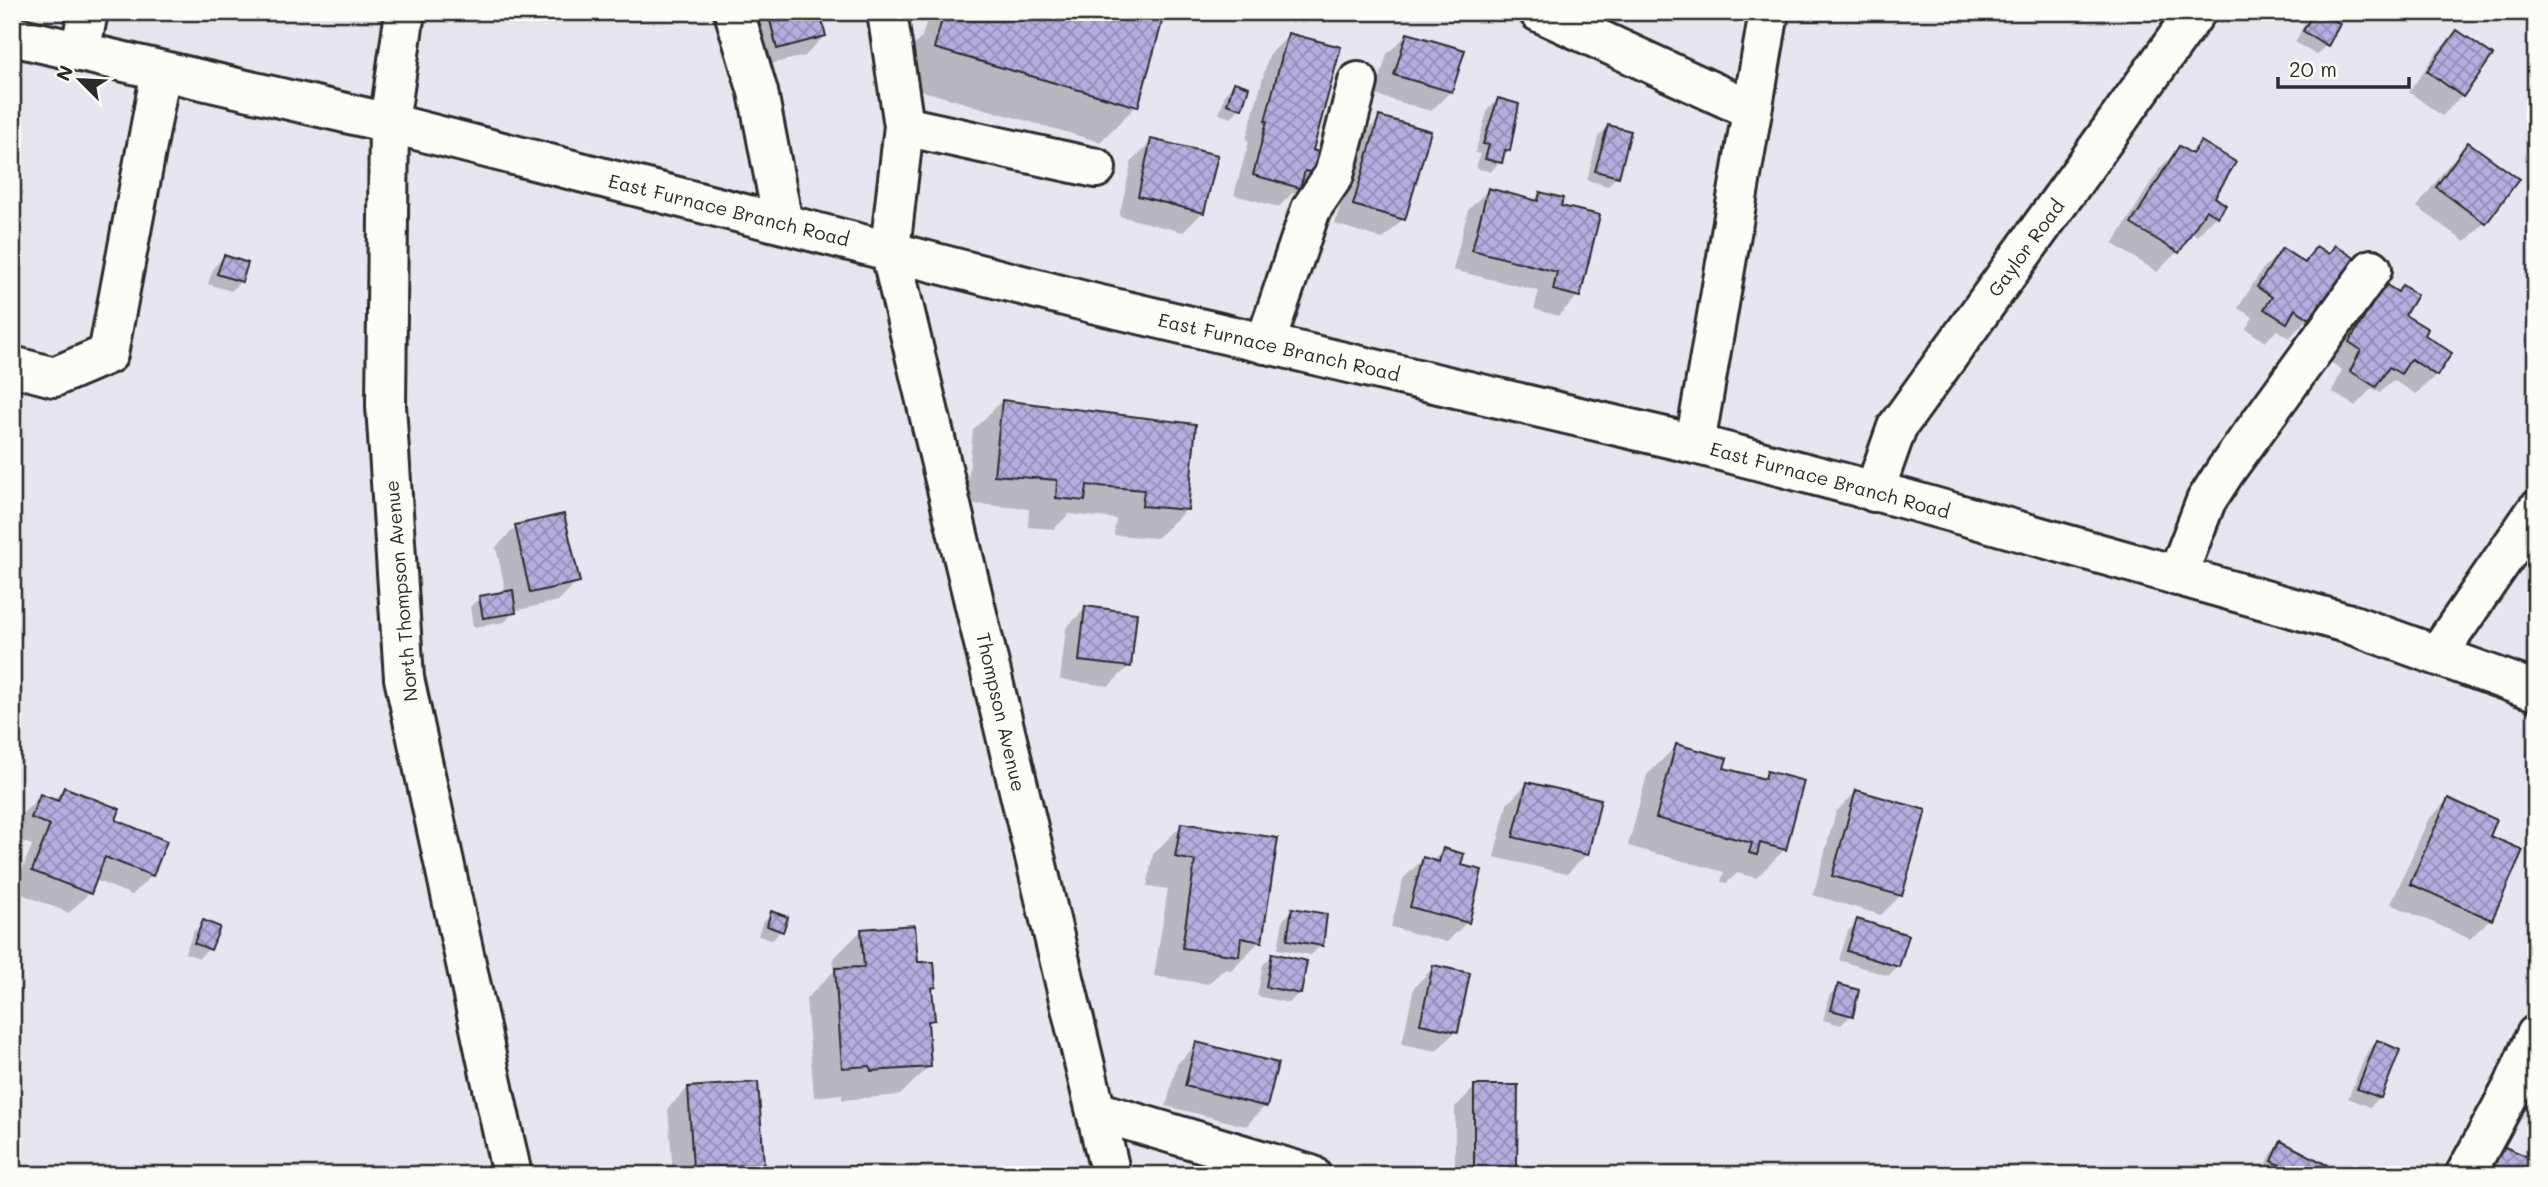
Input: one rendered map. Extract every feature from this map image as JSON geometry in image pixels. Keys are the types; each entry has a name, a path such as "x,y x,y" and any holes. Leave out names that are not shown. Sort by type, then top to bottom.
{"street":[{"path":"80,52 88,12"},
{"name":"North Thompson Avenue","path":"405,12 389,123 386,407 404,678 512,1175"},
{"path":"734,12 758,92 783,223"},
{"name":"Thompson Avenue","path":"887,12 904,126 890,250 1111,1175"},
{"path":"1539,12 1752,110"},
{"path":"1695,444 1769,12"},
{"name":"Gaylor Road","path":"1874,492 1897,427 2196,12"},
{"name":"East Furnace Branch Road","path":"12,36 389,123 1092,303 1695,444 2350,624 2536,691"},
{"path":"12,366 54,377 108,355 161,71"},
{"path":"1265,344 1311,209 1334,175 1358,82"},
{"path":"904,126 1096,168"},
{"path":"2177,576 2206,501 2372,268"},
{"path":"2437,655 2536,511"},
{"path":"2465,1175 2525,1085 2536,1035"},
{"path":"1096,1111 1311,1175"}],"building":[{"path":"768,12 820,12 826,36 777,49"},
{"path":"944,12 953,15 954,12 1165,12 1138,107 934,48"},
{"path":"2314,12 2320,12 2340,24 2328,46 2303,31"},
{"path":"2457,30 2493,55 2463,97 2427,71"},
{"path":"1288,33 1341,47 1313,150 1324,154 1318,174 1305,171 1300,188 1253,175"},
{"path":"1407,33 1465,50 1452,92 1394,75"},
{"path":"1234,82 1249,87 1242,109 1227,104"},
{"path":"1498,98 1519,104 1510,151 1505,150 1502,163 1485,159 1489,145 1483,144"},
{"path":"1379,116 1431,131 1405,220 1353,205"},
{"path":"1608,125 1631,131 1619,177 1595,171"},
{"path":"1151,139 1218,155 1204,213 1138,196"},
{"path":"2201,141 2236,162 2215,197 2226,205 2218,217 2206,210 2179,253 2131,224 2179,146 2192,154"},
{"path":"2468,142 2519,179 2486,224 2436,187"},
{"path":"1488,188 1538,201 1540,192 1563,198 1561,206 1600,215 1580,297 1553,290 1557,272 1472,250"},
{"path":"2335,245 2356,259 2333,305 2323,299 2310,319 2295,309 2287,323 2264,309 2272,297 2257,287 2282,248 2305,263 2316,246 2329,254"},
{"path":"224,255 248,263 242,282 217,274"},
{"path":"2385,284 2398,292 2402,285 2417,295 2405,315 2428,329 2425,335 2452,353 2437,376 2411,359 2401,374 2389,367 2376,387 2350,371 2361,350 2349,342"},
{"path":"1002,400 1196,424 1188,510 1142,506 1144,490 1087,485 1085,501 1056,498 1057,480 994,475"},
{"path":"564,514 580,582 530,593 515,525"},
{"path":"513,590 516,613 483,618 479,596"},
{"path":"1085,606 1137,613 1131,667 1079,661"},
{"path":"1676,744 1727,758 1724,768 1765,779 1767,771 1804,781 1786,850 1760,843 1757,855 1749,853 1752,843 1656,818"},
{"path":"1527,782 1601,799 1588,855 1513,837"},
{"path":"64,787 120,809 116,820 167,841 153,876 105,857 91,894 32,871 50,825 31,818 40,794 58,801"},
{"path":"1856,790 1926,810 1902,896 1832,876"},
{"path":"2448,798 2497,820 2490,836 2523,850 2492,920 2410,884"},
{"path":"1181,823 1278,838 1262,942 1241,938 1239,956 1182,948 1195,861 1175,857"},
{"path":"1443,848 1464,854 1461,865 1482,870 1469,923 1410,907 1423,857 1439,862"},
{"path":"1292,908 1327,914 1323,946 1287,940"},
{"path":"771,911 788,917 783,932 767,926"},
{"path":"1857,919 1909,935 1899,967 1847,951"},
{"path":"203,920 220,927 211,950 194,943"},
{"path":"915,925 918,962 934,962 936,987 932,988 935,1020 928,1021 931,1067 871,1071 870,1066 842,1068 835,968 864,967 861,929"},
{"path":"1272,953 1307,961 1301,994 1266,987"},
{"path":"1433,965 1470,973 1458,1032 1420,1024"},
{"path":"1838,984 1859,990 1853,1016 1831,1010"},
{"path":"2377,1040 2400,1050 2381,1098 2357,1089"},
{"path":"1196,1042 1278,1063 1267,1107 1185,1086"},
{"path":"758,1082 764,1164 716,1168 716,1175 700,1175 699,1168 693,1169 688,1087"},
{"path":"1474,1085 1518,1085 1517,1168 1474,1168"},
{"path":"2281,1141 2327,1165 2322,1175 2298,1175 2272,1161"},
{"path":"2534,1143 2536,1175 2490,1175 2503,1146 2528,1157"}]}
